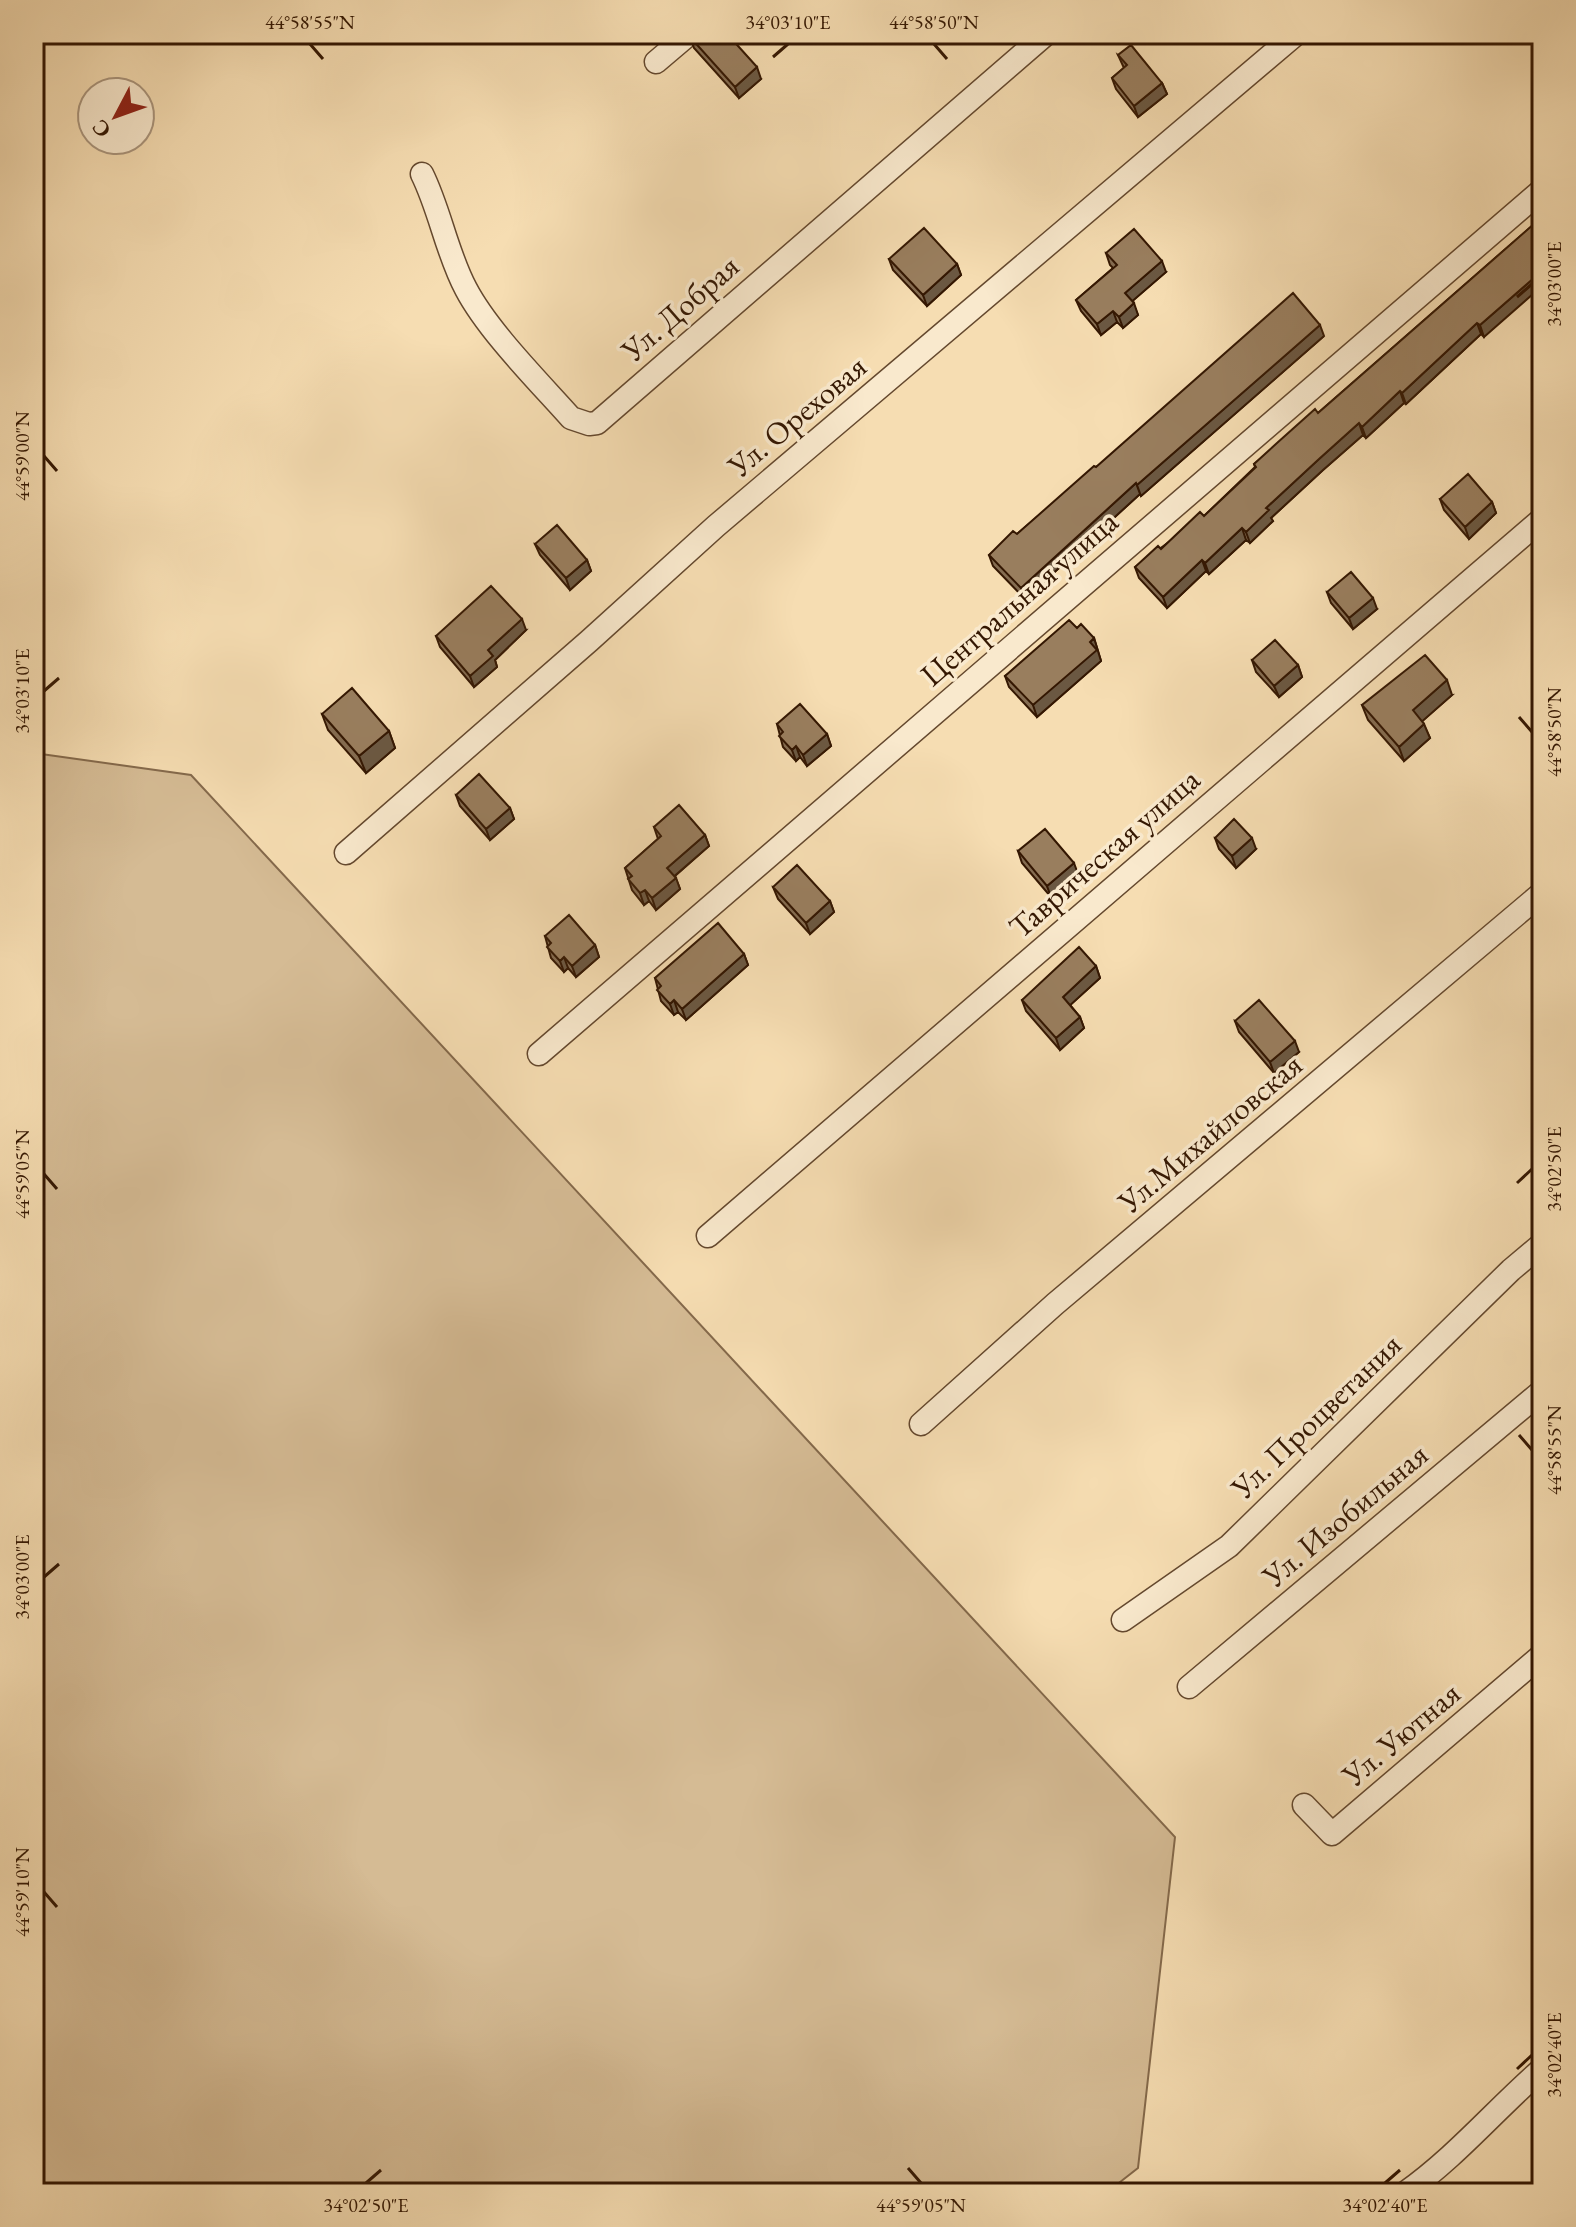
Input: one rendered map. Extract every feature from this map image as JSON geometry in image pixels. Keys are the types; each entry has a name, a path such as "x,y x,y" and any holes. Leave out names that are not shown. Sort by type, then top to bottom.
{"street":[{"path":"656,62 689,34"},
{"name":"Ул. Добрая","path":"422,174 466,289 497,332 571,418 589,424 597,423 1046,34"},
{"name":"Ул. Ореховая","path":"346,853 716,526 1296,34"},
{"name":"Центральная улица","path":"539,1054 1542,190"},
{"name":"Таврическая улица","path":"708,1236 1542,519"},
{"name":"Ул.Михайловская","path":"921,1424 1055,1304 1542,893"},
{"name":"Ул. Процветания","path":"1123,1620 1229,1546 1511,1270 1542,1244"},
{"name":"Ул. Изобильная","path":"1189,1687 1542,1391"},
{"name":"Ул. Уютная","path":"1304,1805 1332,1834 1542,1655"},
{"path":"1405,2193 1460,2148 1542,2069"}],"shaded area":[{"path":"34,753 191,775 1175,1837 1138,2168 1106,2193 34,2193"}],"building":[{"path":"693,34 717,34 723,41 729,36 757,67 735,87 690,37"},
{"path":"1131,45 1162,83 1134,106 1112,78 1127,65 1118,55"},
{"path":"1542,217 1542,271 1480,325 1477,323 1362,427 1359,423 1266,508 1269,510 1246,532 1242,528 1163,597 1135,567 1158,546 1161,549 1200,512 1204,516 1256,467 1254,464 1315,409 1318,413"},
{"path":"924,228 957,264 923,295 889,259"},
{"path":"1134,229 1162,261 1125,293 1134,303 1119,317 1113,311 1097,324 1076,300 1117,265 1106,253"},
{"path":"1293,293 1320,325 1136,483 1021,588 989,555 1013,531 1017,534 1096,467"},
{"path":"1468,474 1492,502 1465,527 1440,499"},
{"path":"557,525 587,560 566,578 535,544"},
{"path":"1351,572 1373,598 1349,618 1327,592"},
{"path":"491,586 522,619 488,650 493,656 470,676 436,636"},
{"path":"1069,620 1077,628 1081,624 1094,638 1090,642 1097,650 1033,705 1005,676"},
{"path":"1275,640 1298,665 1274,686 1252,660"},
{"path":"1425,655 1447,680 1413,710 1424,724 1399,747 1362,705"},
{"path":"352,688 389,731 359,756 322,714"},
{"path":"800,704 827,734 803,755 796,746 792,750 779,736 783,732 777,724"},
{"path":"479,774 510,808 486,829 456,795"},
{"path":"679,805 705,835 667,868 676,878 652,898 645,890 640,893 628,879 632,876 625,868 661,836 654,827"},
{"path":"1234,819 1252,838 1232,856 1215,838"},
{"path":"1045,829 1074,863 1047,886 1018,851"},
{"path":"797,865 830,901 806,923 773,887"},
{"path":"569,915 595,945 572,966 564,957 560,961 547,947 551,943 545,936"},
{"path":"718,923 744,954 682,1009 674,1000 670,1004 657,990 661,986 655,978"},
{"path":"1079,947 1096,966 1063,997 1080,1017 1056,1038 1022,1000"},
{"path":"1259,1000 1295,1041 1270,1062 1235,1021"}]}
